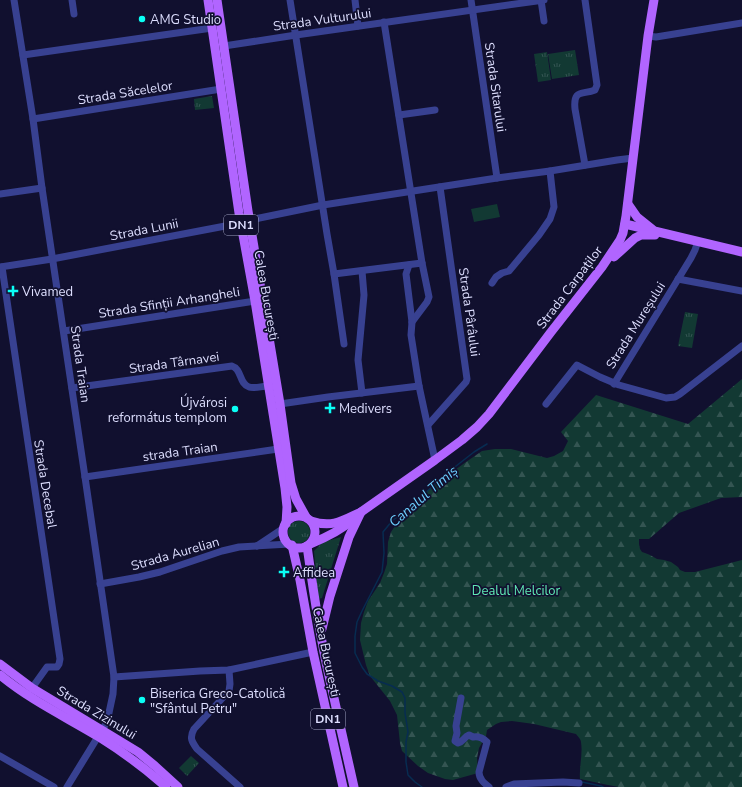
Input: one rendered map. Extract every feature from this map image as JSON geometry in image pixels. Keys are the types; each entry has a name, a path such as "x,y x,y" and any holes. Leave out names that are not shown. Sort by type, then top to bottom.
{"main road":[{"name":"Calea București","path":"208,0 221,89 280,404 291,483 296,499 309,519"},
{"name":"Calea București","path":"216,0 224,46 255,301 287,508 285,526"},
{"name":"Strada Carpaților","path":"308,545 341,529 361,512 462,440 477,426 489,414 602,267 620,240 625,224 628,204 648,36 654,0"},
{"path":"628,204 637,217 654,231"},
{"path":"625,224 742,252"},
{"path":"602,267 635,238 641,235 672,235"},
{"name":"Strada Carpaților","path":"309,519 325,524 332,524 361,512"},
{"path":"321,634 326,607 341,559 351,531 361,512"},
{"path":"285,526 292,518 297,516 302,516 309,519"},
{"name":"DN1","path":"308,545 313,540 315,535 314,525 309,519"},
{"name":"DN1","path":"285,526 285,537 291,545"},
{"name":"Calea București","path":"291,545 300,580 313,652 343,787"},
{"path":"291,545 301,548 308,545"},
{"name":"Calea București","path":"308,545 315,606 328,676 354,787"},
{"name":"Strada Zizinului","path":"0,664 32,688 101,734 166,787"},
{"name":"Strada Zizinului","path":"0,675 26,695 138,752 178,787"}],"street":[{"name":"Strada Traian","path":"14,0 33,119 52,259 64,331 114,677 111,709 107,722 101,734 66,787"},
{"path":"72,0 74,14"},
{"path":"290,0 344,344"},
{"path":"355,0 358,26"},
{"name":"Strada Sitarului","path":"471,0 497,178"},
{"path":"542,0 544,21"},
{"name":"Strada Vulturului","path":"224,46 542,0"},
{"path":"585,0 597,85 595,90 582,93 576,97 575,104 585,165"},
{"path":"384,22 429,299 412,322"},
{"path":"648,36 656,37 742,23"},
{"path":"23,55 212,28"},
{"name":"Strada Săcelelor","path":"33,119 221,89"},
{"path":"399,115 435,110"},
{"path":"245,222 323,205 633,158"},
{"name":"Strada Pârâului","path":"492,283 496,277 502,273 510,271 550,219 554,207 550,171"},
{"name":"Strada Pârâului","path":"428,425 467,379 440,187"},
{"path":"0,194 42,188"},
{"name":"Strada Lunii","path":"1,267 52,259 245,222"},
{"name":"Strada Mureșului","path":"614,384 691,258 698,241"},
{"path":"334,274 422,263"},
{"path":"409,265 406,274 412,322 411,335 419,386 435,460"},
{"name":"Strada Decebal","path":"1,267 60,659 57,667 47,667 32,688"},
{"path":"362,271 364,295 358,360 362,393"},
{"name":"Strada Mureșului","path":"678,279 742,291"},
{"name":"Strada Sfinții Arhangheli","path":"64,331 255,301"},
{"name":"Strada Mureșului","path":"546,404 577,365 614,384 661,397 670,398 680,394 742,346"},
{"name":"Strada Târnavei","path":"72,388 232,366 237,368 247,387 252,388 268,386"},
{"path":"280,404 419,386"},
{"name":"strada Traian","path":"85,477 278,449"},
{"name":"Strada Aurelian","path":"257,546 285,526"},
{"name":"Strada Aurelian","path":"100,584 160,572 222,551 257,546 291,545"},
{"path":"114,677 229,670 313,652"},
{"path":"229,670 229,691 194,730 191,737 192,742 198,749 240,787"},
{"path":"461,698 455,741 458,744 469,735 473,737 476,736 487,742 479,776 489,787"},
{"path":"0,756 54,787"},
{"path":"506,787 514,784 563,782 579,783"}],"green space":[{"path":"575,50 579,75 552,79 548,54"},
{"path":"547,52 551,80 538,82 534,54"},
{"path":"212,96 214,108 195,110 194,99"},
{"path":"497,204 500,217 474,222 471,209"},
{"path":"685,312 698,314 692,348 678,346"},
{"name":"Dealul Melcilor","path":"742,379 742,497 721,498 679,513 649,539 639,539 639,544 642,552 657,559 671,562 680,570 685,572 695,572 742,560 742,787 619,787 580,779 581,747 580,740 576,734 534,724 512,721 501,722 487,730 486,736 479,748 477,758 478,773 453,780 428,773 418,766 402,751 397,715 390,701 370,676 360,640 361,623 364,612 368,601 380,583 384,573 387,564 388,542 391,532 397,523 430,488 482,451 511,449 547,458 563,451 568,441 561,432 596,395 688,424"},
{"path":"299,521 307,524 310,532 307,540 299,543 291,540 288,532 291,524"},
{"path":"341,537 322,598 318,599 314,551 323,542"},
{"path":"191,756 199,763 187,776 179,768"}],"waterway":[{"name":"Canalul Timiș","path":"422,787 408,775 406,762 406,742 408,732 405,713 405,698 402,692 392,686 378,681 367,674 362,667 355,653 357,622 382,572 384,553 383,532 392,521 412,506 442,477 474,452 487,444"},
{"name":"Canalul Timiș","path":"582,782 603,787"}],"place":[{"name":"AMG Studio","path":"142,19"},
{"name":"Vivamed","path":"13,291"},
{"name":"Medivers","path":"330,408"},
{"name":"Újvárosi református templom","path":"235,409"},
{"name":"Affidea","path":"284,572"},
{"name":"Biserica Greco-Catolică \"Sfântul Petru\"","path":"142,700"}]}
